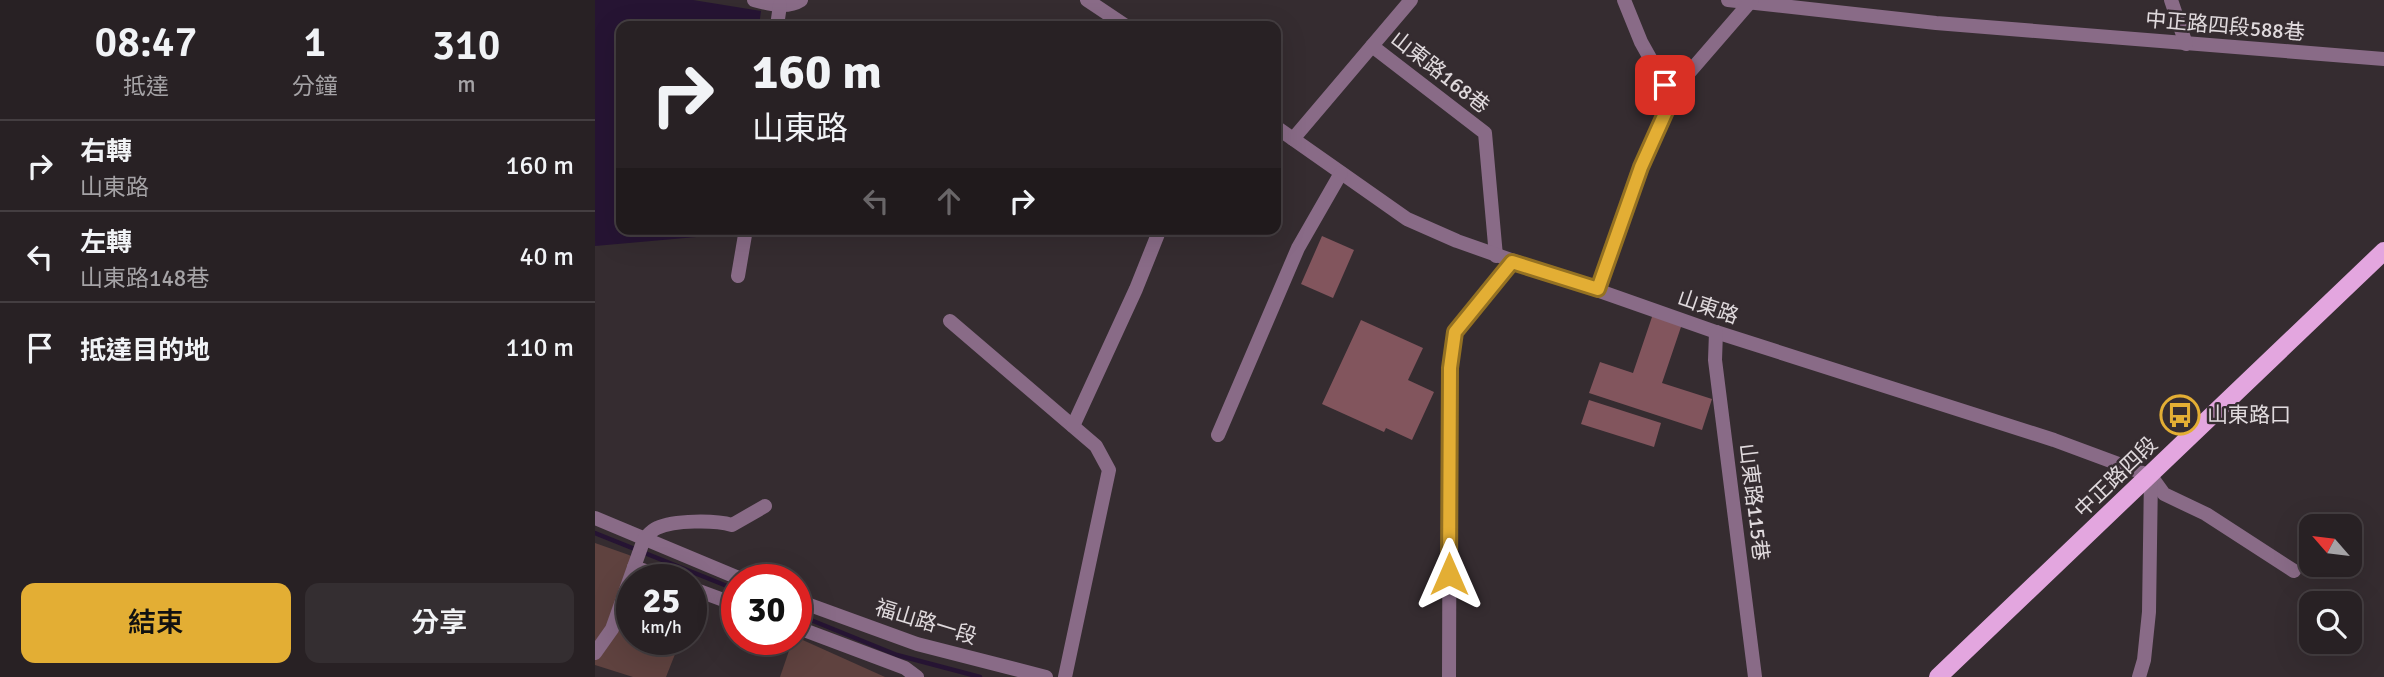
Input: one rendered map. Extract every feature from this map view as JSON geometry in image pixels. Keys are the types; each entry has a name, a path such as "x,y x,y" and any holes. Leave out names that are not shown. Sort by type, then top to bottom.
{"main road":[{"name":"中正路四段","path":"1938,677 2384,251"}],"street":[{"path":"754,0 780,5 801,0"},
{"path":"1087,0 1118,21"},
{"path":"1293,139 1411,0"},
{"path":"1598,289 1641,167 1667,109 1665,85 1641,41 1624,0"},
{"name":"中正路四段588巷","path":"1728,0 1936,23 2384,59"},
{"path":"2171,0 2186,44"},
{"path":"1668,97 1751,1"},
{"path":"778,21 780,5"},
{"name":"山東路168巷","path":"1372,46 1485,133 1496,256"},
{"name":"山東路","path":"1281,131 1407,219 1496,256 1598,289 1716,332 2054,440 2151,476"},
{"path":"1218,435 1298,248 1341,173"},
{"path":"738,276 744,235"},
{"path":"1073,426 1136,289 1158,235"},
{"path":"1449,677 1450,368 1455,332 1512,262"},
{"path":"950,321 1096,446 1109,470 1065,677"},
{"name":"山東路115巷","path":"1716,332 1715,360 1755,677"},
{"path":"2151,476 2164,494 2206,514 2294,571"},
{"path":"2139,677 2144,660 2149,612 2151,476"},
{"path":"595,653 612,629 640,552 654,529 667,524 720,522 732,525 765,506"},
{"path":"595,518 653,564"},
{"path":"640,552 721,574"},
{"name":"福山路一段","path":"812,606 918,644 1045,677"},
{"path":"812,633 905,668 917,677"}],"shaded area":[{"path":"595,0 693,0 761,11 760,21 616,21 616,235 719,235 595,246"},
{"path":"595,543 629,555 644,564 616,564 616,655 675,655 666,677 633,677 595,665"},
{"path":"812,644 885,677 780,677 788,655 812,655"}],"building":[{"path":"1322,236 1354,250 1333,298 1301,284"},
{"path":"1653,314 1682,324 1662,383 1712,399 1702,430 1589,393 1600,362 1633,373"},
{"path":"1361,320 1423,348 1408,380 1434,392 1412,440 1386,428 1384,432 1322,404"},
{"path":"1589,400 1661,423 1654,447 1581,424"}],"waterway":[{"path":"595,533 721,584"},
{"path":"812,620 897,655 980,677"}],"place":[{"name":"山東路口","path":"2180,415"}],"route":[{"path":"1449,574 1450,368 1455,332 1512,262 1598,289 1641,167 1667,109 1665,85"}]}
